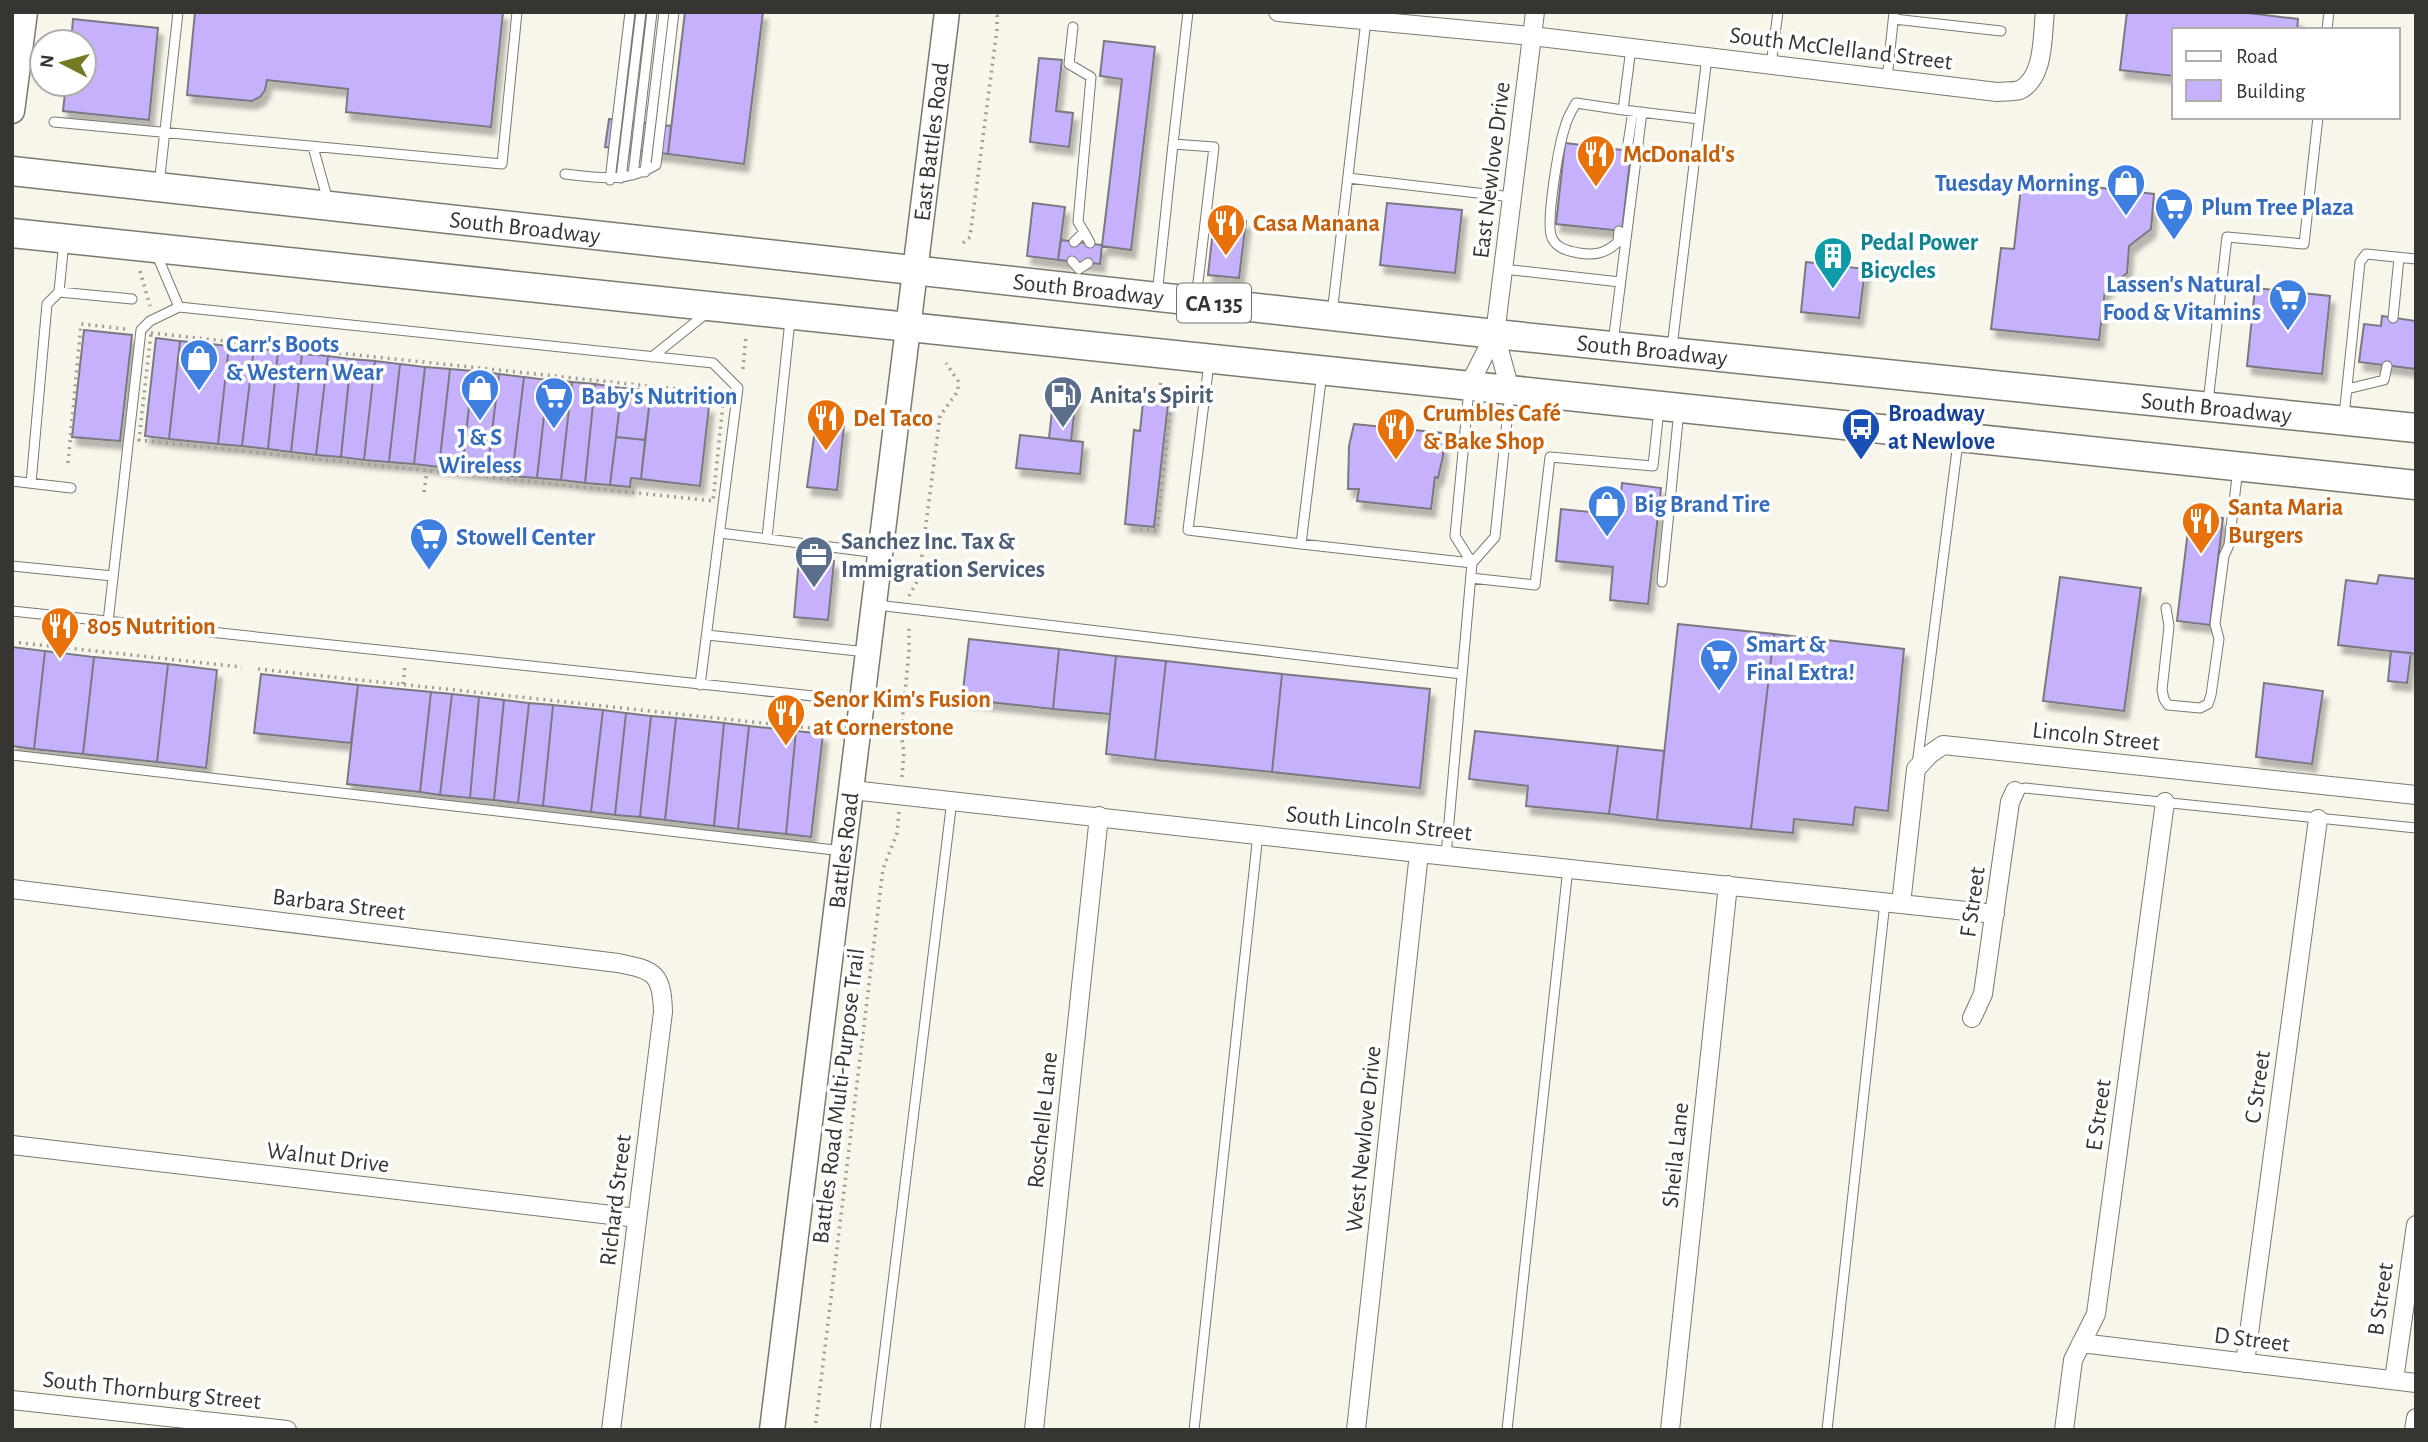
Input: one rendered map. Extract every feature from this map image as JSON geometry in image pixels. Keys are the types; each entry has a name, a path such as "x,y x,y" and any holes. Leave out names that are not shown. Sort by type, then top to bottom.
{"main road":[{"name":"South Broadway","path":"12,171 916,270 1079,270 1157,297 2416,428"},
{"name":"CA 135","path":"12,233 2416,485"}],"street":[{"path":"12,111 25,12"},
{"name":"East Battles Road","path":"916,270 947,12"},
{"name":"South McClelland Street","path":"1278,12 1532,36 1997,92 2018,91 2033,80 2039,59 2045,12"},
{"name":"East Newlove Drive","path":"1469,385 1495,334 1535,12"},
{"name":"Battles Road","path":"772,1430 916,270"},
{"name":"East Newlove Drive","path":"1495,334 1510,390"},
{"name":"Lincoln Street","path":"1916,769 1943,745 2416,795"},
{"path":"1893,903 1916,769"},
{"name":"South Lincoln Street","path":"852,790 1995,914"},
{"name":"F Street","path":"1972,1018 1983,994 2010,802 2015,791"},
{"name":"E Street","path":"2064,1430 2073,1360 2096,1314 2165,802"},
{"name":"Roschelle Lane","path":"1034,1430 1099,816"},
{"name":"C Street","path":"2245,1363 2318,818"},
{"name":"West Newlove Drive","path":"1356,1430 1419,853"},
{"name":"Sheila Lane","path":"1670,1430 1728,884"},
{"name":"Barbara Street","path":"12,889 618,963 643,968 657,977"},
{"name":"Richard Street","path":"611,1430 663,1012 663,996 657,977"},
{"name":"Walnut Drive","path":"12,1145 637,1217"},
{"name":"B Street","path":"2394,1380 2416,1225"},
{"name":"D Street","path":"2081,1343 2416,1383"},
{"name":"South Thornburg Street","path":"12,1399 287,1430"},
{"path":"2414,1430 2416,1418"}],"lane":[{"path":"159,187 178,12"},
{"path":"54,122 502,164 517,12"},
{"path":"610,180 630,12"},
{"path":"621,178 640,12"},
{"path":"633,175 652,12"},
{"path":"645,172 664,12"},
{"path":"565,174 610,180 645,172 656,165 674,12"},
{"path":"1157,297 1188,12"},
{"path":"1771,65 1778,12"},
{"path":"1887,79 1894,16 2001,30"},
{"path":"1332,316 1366,20"},
{"path":"1073,27 1069,64 1091,77 1078,222 1090,243"},
{"path":"1613,346 1633,111 1631,48"},
{"path":"1672,352 1707,57"},
{"path":"1619,231 1618,242 1607,252 1587,254 1565,250 1551,237 1550,215 1560,143 1565,124 1576,103 1699,119"},
{"path":"1628,150 1633,111"},
{"path":"2207,407 2227,237 2304,244 2318,119"},
{"path":"1173,145 1214,147 1196,301"},
{"path":"313,147 329,206"},
{"path":"1348,178 1512,197"},
{"path":"1074,242 1084,232"},
{"path":"31,483 47,304 59,292 64,238"},
{"path":"154,248 180,307"},
{"path":"2344,421 2360,262 2366,254 2416,260"},
{"path":"2393,318 2399,258"},
{"path":"1503,268 1620,282"},
{"path":"59,292 132,299"},
{"path":"652,357 715,306"},
{"path":"108,622 141,330 150,321 180,307 713,363 738,388 700,685"},
{"path":"766,538 790,314"},
{"path":"1210,359 1188,530 1472,563"},
{"path":"2347,389 2384,380 2387,366"},
{"path":"1301,544 1322,370"},
{"path":"1446,856 1472,563 1455,536 1469,385"},
{"path":"1472,563 1495,537 1510,390"},
{"path":"1471,578 1535,585 1549,457 1653,466 1669,407"},
{"path":"1662,582 1669,407"},
{"path":"1916,769 1959,437"},
{"path":"2166,608 2169,626 2162,690 2164,699 2168,705 2200,708 2208,704 2211,695 2219,639 2217,611 2224,556 2229,545 2238,466"},
{"path":"12,481 71,488"},
{"path":"720,533 881,553"},
{"path":"12,566 113,576"},
{"path":"875,605 1462,674"},
{"path":"12,611 863,701"},
{"path":"707,635 869,653"},
{"path":"12,755 844,852"},
{"path":"2015,791 2025,788 2416,828"},
{"path":"875,1430 952,800"},
{"path":"1194,1430 1258,834"},
{"path":"1507,1430 1567,869"},
{"path":"1827,1430 1893,903"}],"path":[{"path":"963,243 970,237 997,29 997,16 993,12"},
{"path":"68,463 81,324 131,330"},
{"path":"713,501 139,440 151,333 724,394"},
{"path":"743,369 746,335"},
{"name":"Battles Road Multi-Purpose Trail","path":"815,1430 883,869 897,833 904,752 901,734 909,651 908,597 919,578 940,416 958,391 958,381 946,363"},
{"path":"1140,529 1157,530 1171,402 1158,401 1161,381"},
{"path":"424,492 426,471"},
{"path":"12,642 242,667"},
{"path":"403,684 406,663"},
{"path":"258,669 828,730"}],"building":[{"path":"195,12 503,12 491,127 346,112 348,89 267,80 260,97 252,101 187,95"},
{"path":"685,12 763,12 744,164 668,154"},
{"path":"2127,12 2240,12 2298,19 2297,28 2172,28 2172,76 2120,70"},
{"path":"73,19 158,28 149,120 63,111 64,98 98,98 98,28 72,28"},
{"path":"1104,41 1155,47 1131,250 1102,246 1122,79 1100,76"},
{"path":"1039,58 1062,60 1056,111 1073,113 1069,147 1030,142"},
{"path":"609,119 671,126 668,154 605,147"},
{"path":"1565,143 1631,151 1622,231 1556,224"},
{"path":"2022,179 2154,194 2151,229 2129,246 2127,273 2105,290 2099,340 1991,329 2001,248 2014,249"},
{"path":"1033,203 1065,207 1058,260 1027,256"},
{"path":"1387,203 1462,210 1455,273 1380,265"},
{"name":"Casa Manana","path":"1222,218 1246,221 1239,278 1208,275 1212,239 1220,240"},
{"path":"1061,240 1102,245 1100,264 1058,260"},
{"name":"Pedal Power Bicycles","path":"1806,262 1865,269 1859,318 1801,312"},
{"path":"2255,288 2330,296 2322,374 2247,366"},
{"path":"2382,316 2416,321 2416,369 2359,362 2364,324 2381,326"},
{"path":"84,330 132,335 120,441 72,437"},
{"path":"156,338 180,341 169,439 145,436"},
{"name":"Carr's Boots & Western Wear","path":"180,341 229,346 218,444 169,439"},
{"path":"229,346 254,348 242,446 218,444"},
{"path":"254,348 278,351 268,449 242,446"},
{"path":"278,351 302,354 291,452 268,449"},
{"path":"302,354 328,356 316,455 291,452"},
{"path":"328,356 351,359 341,457 316,455"},
{"path":"351,359 375,361 364,460 341,457"},
{"path":"375,361 400,364 389,462 364,460"},
{"path":"400,364 425,367 414,464 389,462"},
{"path":"425,367 450,369 439,467 414,464"},
{"path":"450,369 473,371 462,470 439,467"},
{"name":"J & S Wireless","path":"473,371 499,374 487,473 462,470"},
{"path":"499,374 524,377 512,476 487,473"},
{"path":"524,377 548,380 537,478 512,476"},
{"name":"Baby's Nutrition","path":"548,380 572,382 561,480 537,478"},
{"path":"572,382 595,384 585,483 561,480"},
{"path":"595,384 622,388 610,485 585,483"},
{"path":"622,388 639,389 637,398 650,399 645,440 616,437"},
{"path":"1054,394 1076,397 1071,441 1049,438"},
{"path":"650,399 709,406 700,486 641,479"},
{"path":"1143,402 1168,404 1154,527 1125,524 1134,430 1140,431"},
{"name":"Del Taco","path":"829,424 844,425 837,490 807,487 815,430 828,432"},
{"name":"Crumbles Café & Bake Shop","path":"1354,424 1443,433 1443,456 1438,478 1435,477 1431,509 1357,501 1359,489 1348,489 1349,446"},
{"path":"1020,435 1083,442 1080,474 1016,468"},
{"path":"616,437 645,440 641,479 631,478 630,487 610,485"},
{"name":"Big Brand Tire","path":"1622,483 1661,488 1648,604 1610,600 1613,567 1556,561 1561,509 1619,515"},
{"path":"2190,514 2223,518 2210,625 2177,621"},
{"name":"Sanchez Inc. Tax & Immigration Services","path":"799,558 834,561 828,620 794,617"},
{"path":"2379,575 2416,579 2416,654 2338,645 2346,580 2377,584"},
{"path":"2060,577 2141,588 2124,711 2043,701"},
{"name":"Smart & Final Extra!","path":"1678,624 1774,634 1751,829 1657,820"},
{"path":"1774,634 1904,649 1888,811 1855,807 1853,825 1794,819 1793,833 1751,829"},
{"path":"969,639 1059,649 1053,709 962,699"},
{"path":"12,647 45,651 34,749 12,746"},
{"path":"1059,649 1116,656 1110,714 1053,709"},
{"path":"45,651 94,657 83,754 34,749"},
{"path":"2391,651 2411,653 2407,683 2388,681"},
{"path":"1116,656 1166,661 1155,760 1106,754"},
{"path":"94,657 168,664 157,762 83,754"},
{"path":"1166,661 1282,674 1272,772 1155,760"},
{"path":"168,664 217,670 206,768 157,762"},
{"path":"261,674 358,685 351,743 254,733"},
{"path":"1282,674 1430,689 1420,788 1272,772"},
{"path":"2264,683 2323,691 2312,764 2256,757"},
{"path":"358,685 431,692 420,792 347,784"},
{"path":"431,692 452,694 440,795 420,792"},
{"path":"452,694 479,697 470,798 440,795"},
{"path":"479,697 504,700 494,800 470,798"},
{"path":"504,700 529,703 518,803 494,800"},
{"path":"529,703 553,705 543,806 518,803"},
{"path":"553,705 603,710 591,812 543,806"},
{"path":"603,710 626,713 615,815 591,812"},
{"path":"626,713 651,716 640,817 615,815"},
{"path":"651,716 676,718 665,820 640,817"},
{"path":"676,718 724,723 714,826 665,820"},
{"path":"724,723 749,726 738,829 714,826"},
{"path":"749,726 796,731 786,834 738,829"},
{"path":"796,731 823,734 811,837 786,834"},
{"path":"1475,731 1618,746 1609,814 1526,806 1528,786 1469,779"},
{"path":"1618,746 1664,751 1657,820 1609,814"}],"place":[{"name":"McDonald's","path":"1596,188"},
{"name":"Tuesday Morning","path":"2126,217"},
{"name":"Plum Tree Plaza","path":"2174,241"},
{"name":"Casa Manana","path":"1226,257"},
{"name":"Pedal Power Bicycles","path":"1833,290"},
{"name":"Lassen's Natural Food & Vitamins","path":"2288,332"},
{"name":"Carr's Boots & Western Wear","path":"199,392"},
{"name":"J & S Wireless","path":"480,422"},
{"name":"Anita's Spirit","path":"1063,429"},
{"name":"Baby's Nutrition","path":"554,430"},
{"name":"Del Taco","path":"826,452"},
{"name":"Crumbles Café & Bake Shop","path":"1396,461"},
{"name":"Broadway at Newlove","path":"1861,461"},
{"name":"Big Brand Tire","path":"1607,538"},
{"name":"Santa Maria Burgers","path":"2201,555"},
{"name":"Stowell Center","path":"429,571"},
{"name":"Sanchez Inc. Tax & Immigration Services","path":"814,589"},
{"name":"805 Nutrition","path":"60,660"},
{"name":"Smart & Final Extra!","path":"1719,692"},
{"name":"Senor Kim's Fusion at Cornerstone","path":"786,747"}]}
